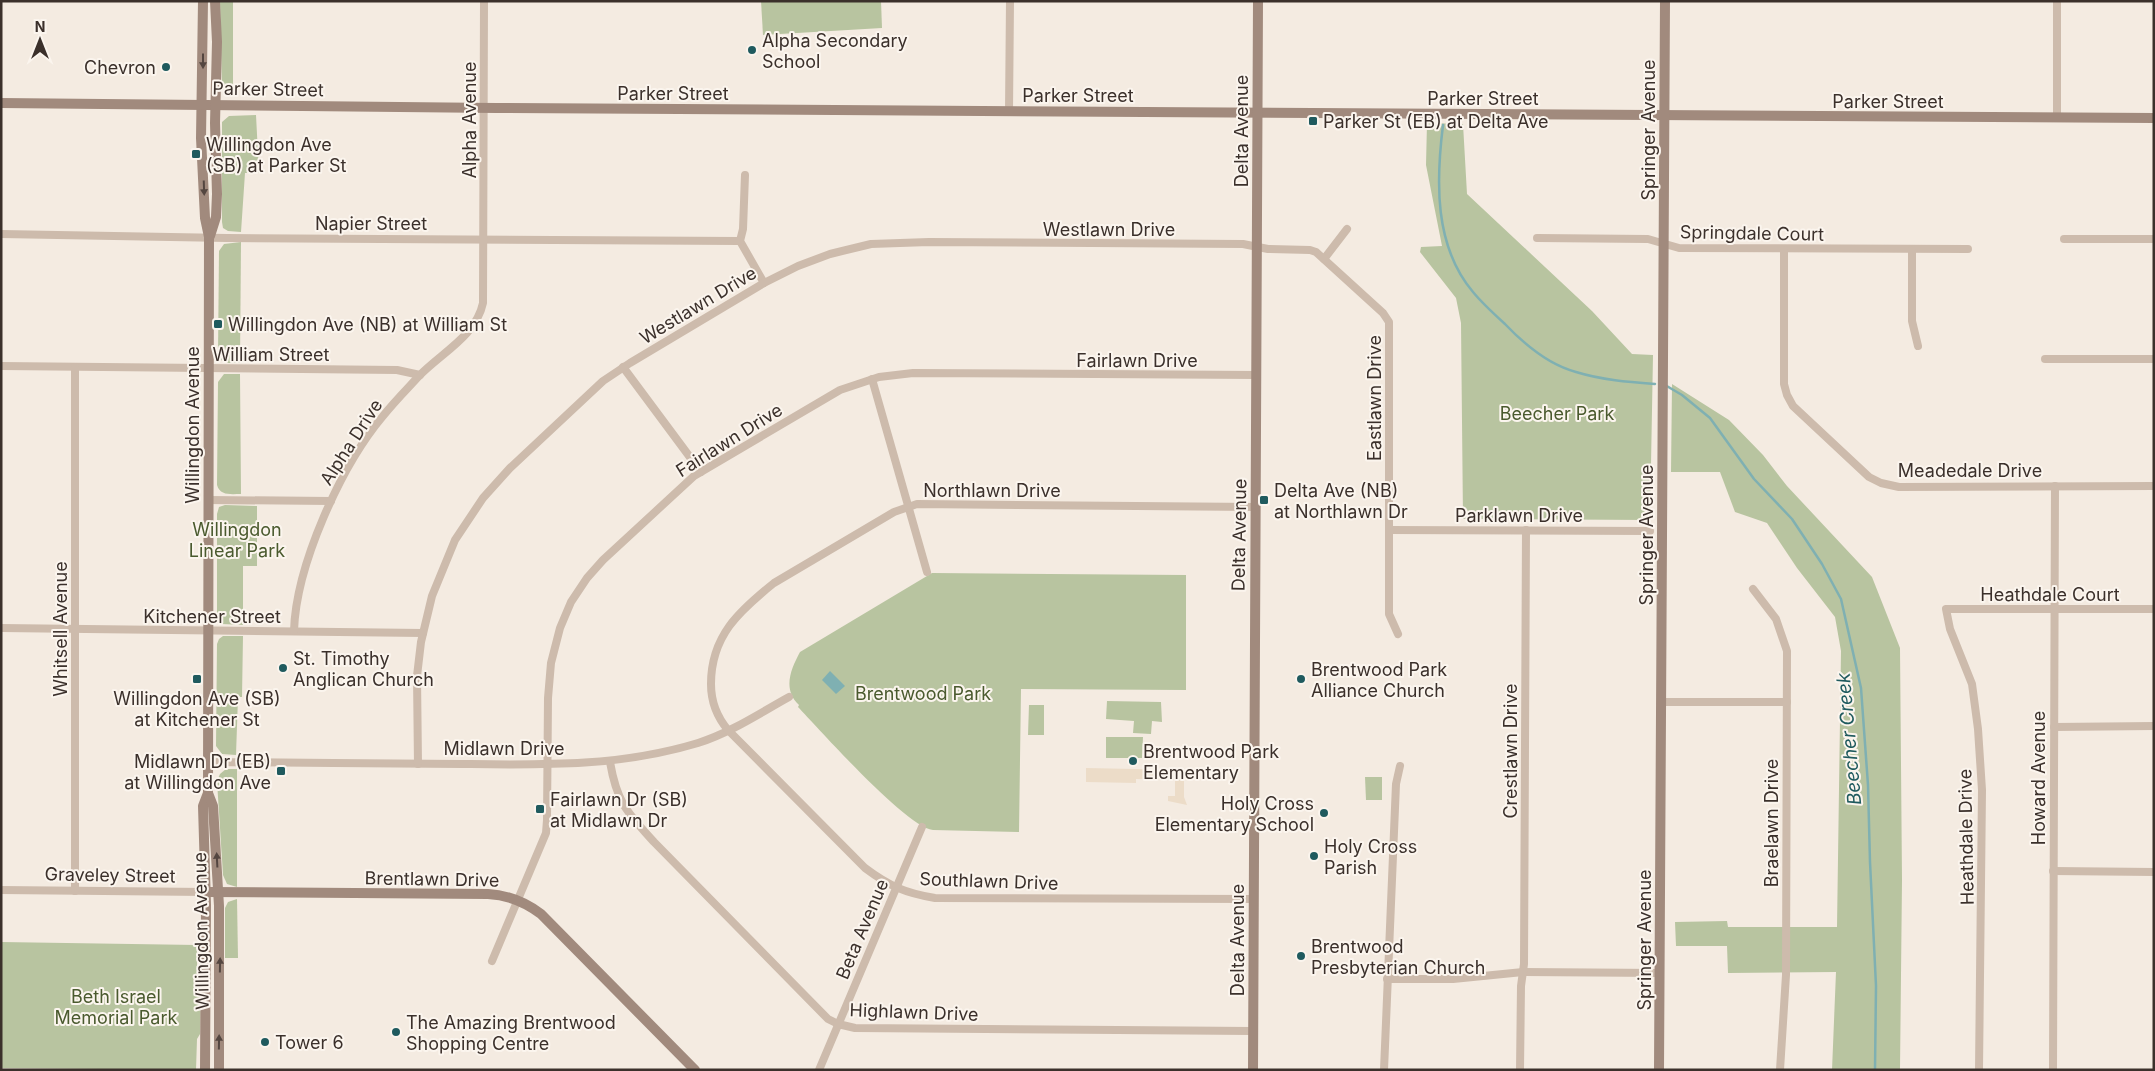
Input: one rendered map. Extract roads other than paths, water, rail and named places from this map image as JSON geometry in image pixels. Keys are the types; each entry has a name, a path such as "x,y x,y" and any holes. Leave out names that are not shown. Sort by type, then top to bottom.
{"street":[{"name":"Willingdon Avenue","path":"204,1 201,138 205,218 209,237 207,762 208,793 213,806 219,892 219,1070"},
{"name":"Willingdon Avenue","path":"209,237 216,217 217,42 215,1"},
{"name":"Alpha Avenue","path":"483,239 484,1"},
{"path":"1009,111 1010,1"},
{"name":"Delta Avenue","path":"1252,1070 1258,1"},
{"name":"Springer Avenue","path":"1659,1070 1665,1"},
{"path":"2057,1 2057,118"},
{"name":"Parker Street","path":"1,103 483,108 2154,118"},
{"path":"745,175 743,229 740,241 764,283"},
{"path":"1324,259 1347,229"},
{"name":"Napier Street","path":"1,234 740,241"},
{"name":"Springdale Court","path":"1537,238 1648,238 1679,248 1784,250 1968,249"},
{"path":"2064,238 2154,239"},
{"name":"Alpha Drive","path":"294,631 294,620 308,559 331,501 352,461 382,417 420,375 471,328 480,316 483,303 483,239"},
{"name":"Westlawn Drive","path":"418,764 418,667 423,633 432,596 455,540 476,507 510,468 603,381 623,367 764,283 798,266 830,254 871,244 891,242 1244,244 1257,247"},
{"name":"Eastlawn Drive","path":"1257,247 1312,250 1383,313 1389,322 1389,614 1398,634"},
{"name":"Meadedale Drive","path":"1784,250 1784,384 1787,395 1793,406 1869,477 1881,484 1899,487 2154,486"},
{"path":"1912,250 1912,322 1918,346"},
{"path":"2045,359 2154,360"},
{"name":"William Street","path":"1,366 397,370 420,375"},
{"name":"Whitsell Avenue","path":"75,367 75,890"},
{"path":"623,367 701,472"},
{"name":"Fairlawn Drive","path":"492,961 546,833 548,698 551,663 560,628 571,602 587,578 603,560 687,482 832,394 872,379 913,373 1256,375"},
{"path":"872,379 926,572"},
{"name":"Howard Avenue","path":"2053,1070 2055,486"},
{"path":"208,500 331,501"},
{"name":"Northlawn Drive","path":"728,730 719,719 714,706 711,688 711,670 721,636 736,618 774,583 894,512 908,506 927,504 1256,507"},
{"name":"Parklawn Drive","path":"1389,530 1650,531"},
{"name":"Crestlawn Drive","path":"1520,1070 1523,972 1526,530"},
{"name":"Braelawn Drive","path":"1753,589 1776,619 1787,651 1786,975 1780,1070"},
{"name":"Heathdale Court","path":"1946,609 2154,609"},
{"name":"Heathdale Drive","path":"1946,609 1950,629 1972,684 1982,790 1979,1070"},
{"name":"Kitchener Street","path":"1,628 423,633"},
{"name":"Midlawn Drive","path":"207,762 548,764 610,762 652,755 698,743 728,730 789,697"},
{"path":"1661,702 1787,702"},
{"path":"2054,726 2154,726"},
{"name":"Southlawn Drive","path":"728,730 865,868 896,888 910,894 935,898 1253,899"},
{"name":"Highlawn Drive","path":"610,762 618,796 628,814 828,1019 838,1024 855,1028 1252,1031"},
{"path":"1384,1070 1396,784 1400,766"},
{"name":"Willingdon Avenue","path":"205,1070 206,892 203,806 208,793"},
{"name":"Beta Avenue","path":"819,1070 922,827"},
{"path":"2053,871 2154,872"},
{"name":"Graveley Street","path":"1,890 219,892"},
{"name":"Brentlawn Drive","path":"219,892 488,894 518,900 541,914 694,1070"},
{"path":"1387,979 1454,980 1523,972 1660,973"}],"water":[{"path":"830,671 845,686 836,694 822,680"}],"waterway":[{"name":"Beecher Creek","path":"1443,125 1439,168 1441,212 1451,254 1460,274 1473,292 1520,339 1556,364 1566,369 1596,377 1655,384"},
{"name":"Beecher Creek","path":"1665,385 1682,395 1710,418 1754,479 1792,519 1822,564 1841,599 1861,688 1868,785 1876,986 1875,1070"}],"place":[{"name":"Alpha Secondary School","path":"752,50"},
{"name":"Chevron","path":"166,67"},
{"name":"Parker St (EB) at Delta Ave","path":"1313,121"},
{"name":"Willingdon Ave (SB) at Parker St","path":"196,154"},
{"name":"Willingdon Ave (NB) at William St","path":"218,324"},
{"name":"Delta Ave (NB) at Northlawn Dr","path":"1264,500"},
{"name":"St. Timothy Anglican Church","path":"283,668"},
{"name":"Willingdon Ave (SB) at Kitchener St","path":"197,679"},
{"name":"Brentwood Park Alliance Church","path":"1301,679"},
{"name":"Brentwood Park Elementary","path":"1133,761"},
{"name":"Midlawn Dr (EB) at Willingdon Ave","path":"281,771"},
{"name":"Fairlawn Dr (SB) at Midlawn Dr","path":"540,809"},
{"name":"Holy Cross Elementary School","path":"1324,813"},
{"name":"Holy Cross Parish","path":"1314,856"},
{"name":"Brentwood Presbyterian Church","path":"1301,956"},
{"name":"The Amazing Brentwood Shopping Centre","path":"396,1032"},
{"name":"Tower 6","path":"265,1042"}],"park label":[{"name":"Beecher Park","path":"1557,413"},
{"name":"Willingdon Linear Park","path":"237,539"},
{"name":"Brentwood Park","path":"923,693"},
{"name":"Beth Israel Memorial Park","path":"116,1006"}]}
